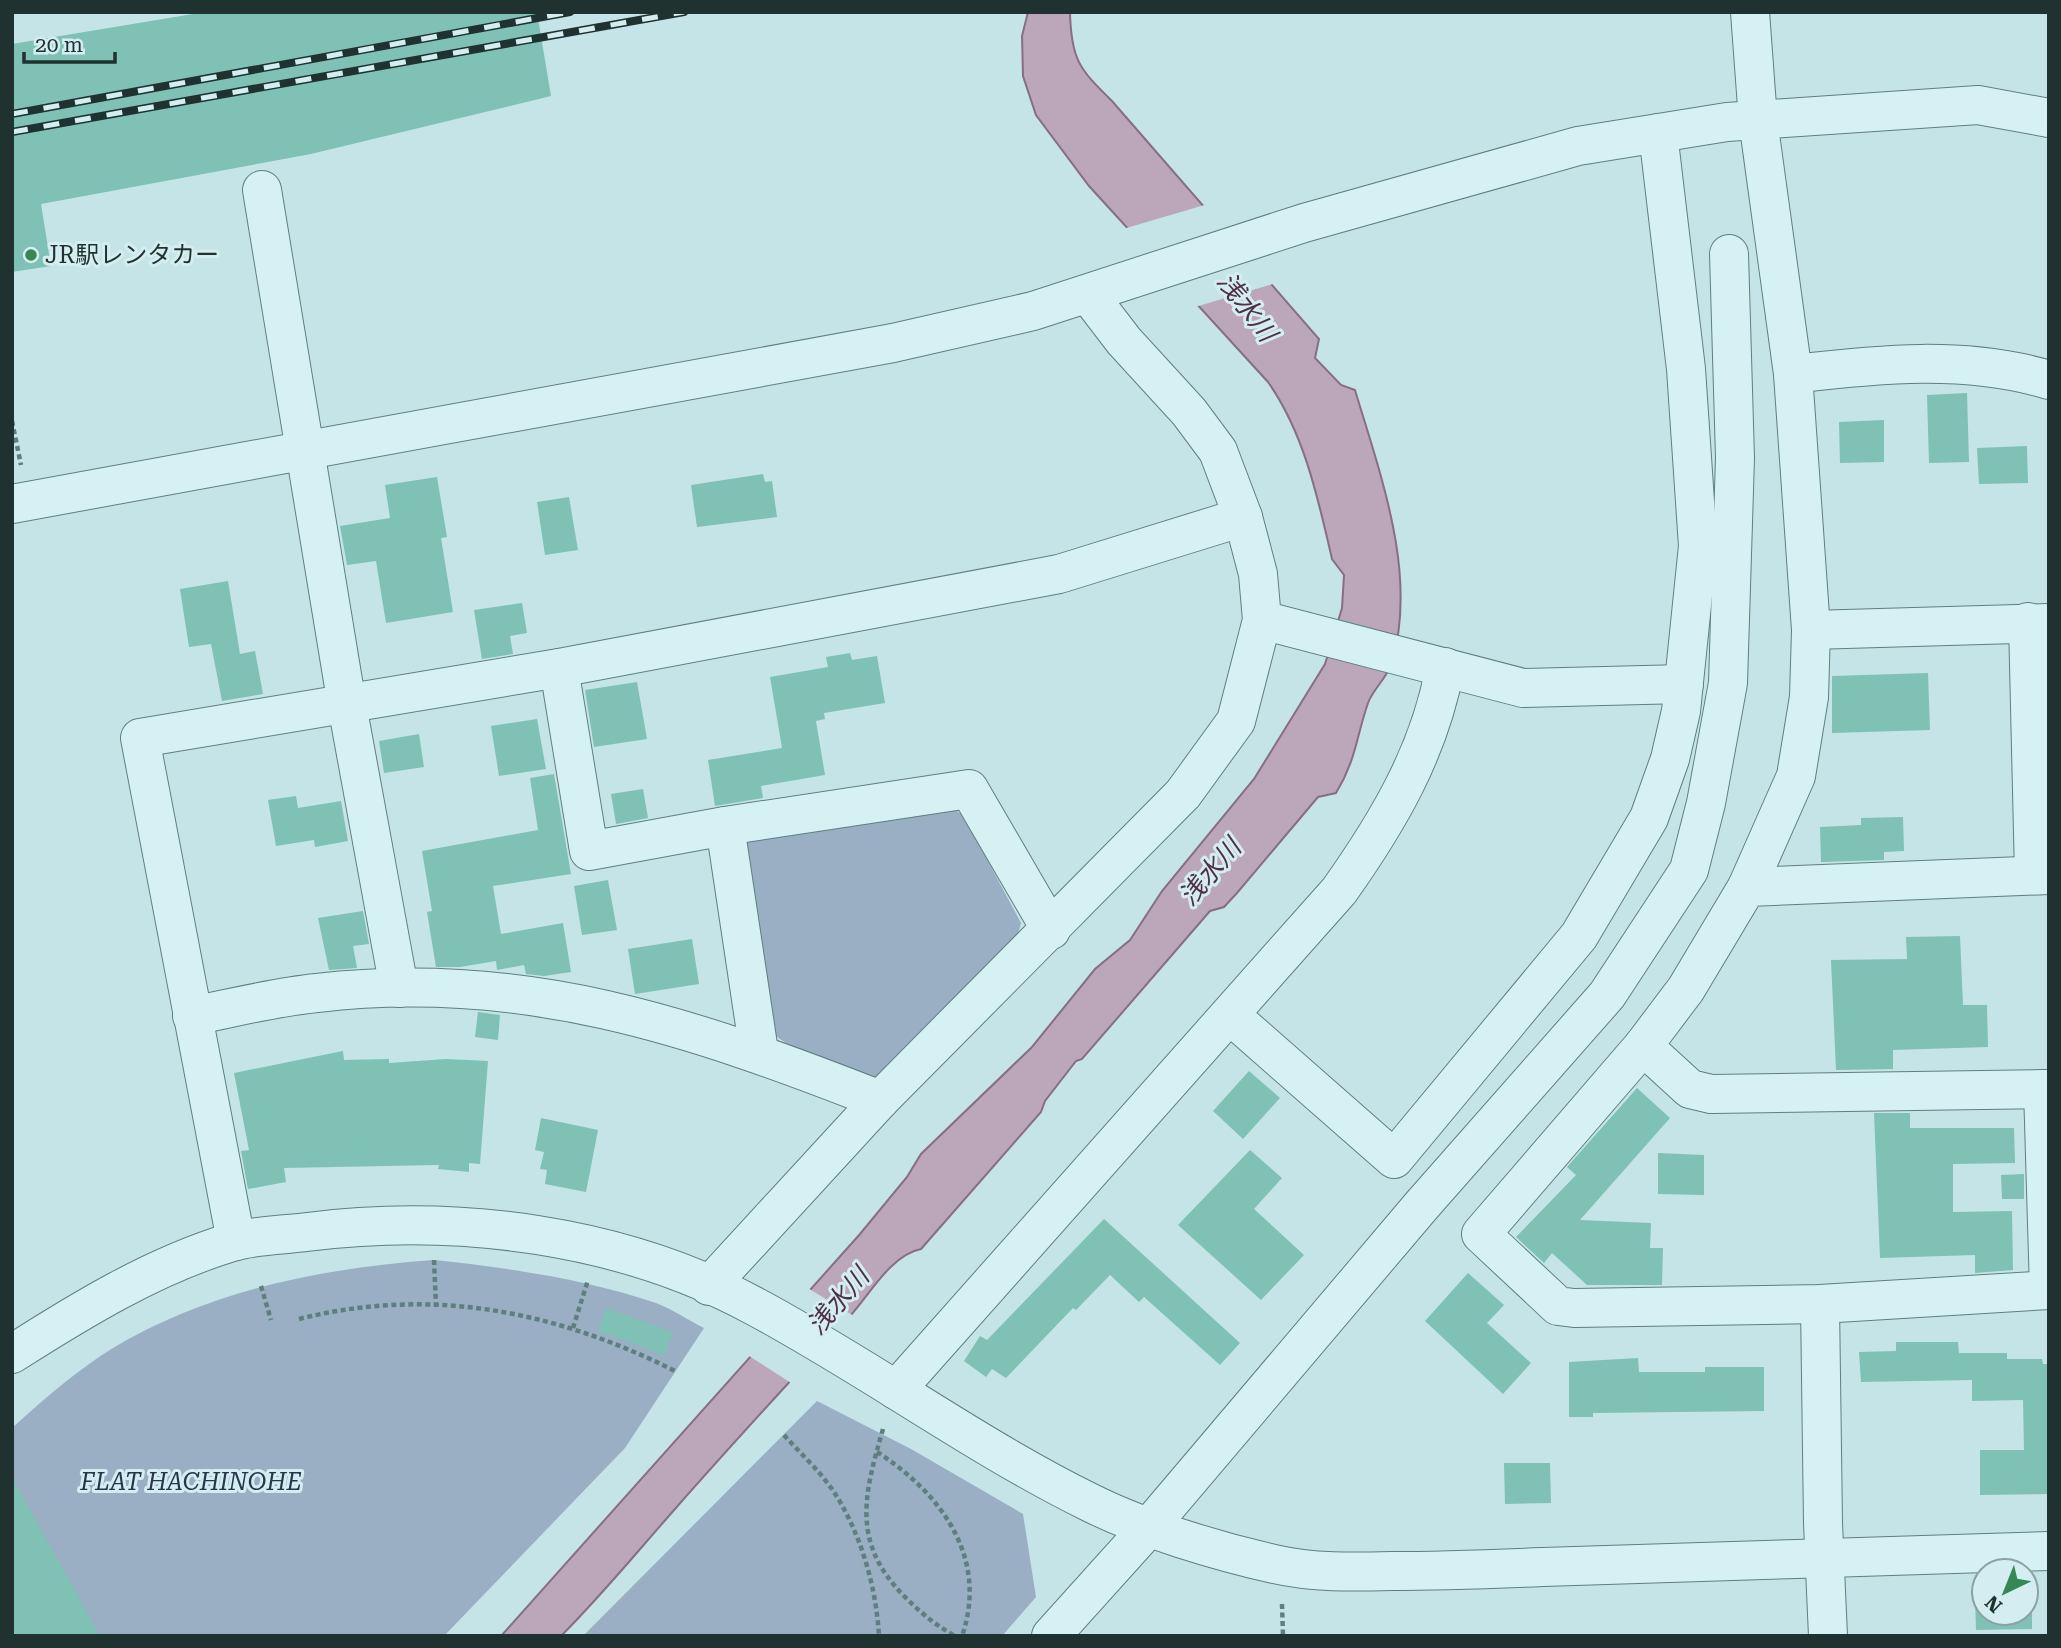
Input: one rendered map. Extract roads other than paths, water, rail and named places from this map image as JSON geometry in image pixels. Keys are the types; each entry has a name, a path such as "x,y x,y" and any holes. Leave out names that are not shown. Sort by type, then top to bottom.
{"street":[{"path":"1643,1046 1690,1089 1711,1094 2046,1089 2049,1290 1820,1304 1574,1308 1558,1306 1481,1234 1643,1046 1686,989 1747,887 1796,776 1809,696 1811,630 1793,374 1758,120 1750,12"},
{"path":"12,504 893,343 1033,311 1251,241 1578,146 1758,120 1978,105 2049,118"},
{"path":"1230,1015 1394,1159 1579,936 1614,881 1648,818 1670,759 1684,684 1699,546 1686,369 1658,133"},
{"path":"262,190 347,705 399,988"},
{"path":"1051,1636 1150,1526 1422,1205 1606,995 1689,870 1706,803 1728,683 1735,458 1728,254"},
{"path":"709,1286 880,1100 1183,794 1236,721 1262,620 1258,574 1243,517 1218,451 1189,412 1124,341 1088,295"},
{"path":"1793,374 1924,362 1976,366 2049,380"},
{"path":"236,1241 140,738 347,705 1059,574 1243,517"},
{"path":"1262,620 1523,688 1684,684"},
{"path":"1747,887 2042,875 2038,623 1811,630"},
{"path":"559,667 589,851 725,826 969,789 1051,930"},
{"path":"895,1390 1339,891 1371,846 1421,754 1439,698 1445,667"},
{"path":"725,826 758,1052"},
{"path":"192,1016 316,993 399,988 491,989 606,1008 667,1023 758,1052 880,1100"},
{"path":"12,1354 79,1312 164,1268 236,1241 348,1227 420,1223 508,1230 585,1244 663,1267 752,1304 1094,1505 1150,1526 1278,1566 1345,1572 2049,1551"},
{"path":"1820,1304 1828,1636"}],"water":[{"name":"浅水川","path":"1028,12 1070,12 1072,41 1084,71 1319,339 1315,358 1341,385 1355,390 1385,490 1398,559 1401,594 1399,628 1392,662 1368,703 1352,759 1336,793 1318,797 1224,907 1210,911 1082,1059 1076,1061 1045,1101 1041,1112 921,1249 900,1259 882,1276 850,1316 561,1636 501,1636 860,1234 907,1177 921,1154 1032,1047 1095,969 1130,940 1162,891 1254,779 1325,664 1342,608 1344,575 1332,559 1308,467 1291,423 1268,382 1089,186 1036,115 1023,76 1022,36"}],"railway":[{"path":"12,114 570,12"},
{"path":"12,132 684,12"}],"place":[{"name":"JR駅レンタカー","path":"31,255"}],"park label":[{"name":"FLAT HACHINOHE","path":"191,1482"}]}
